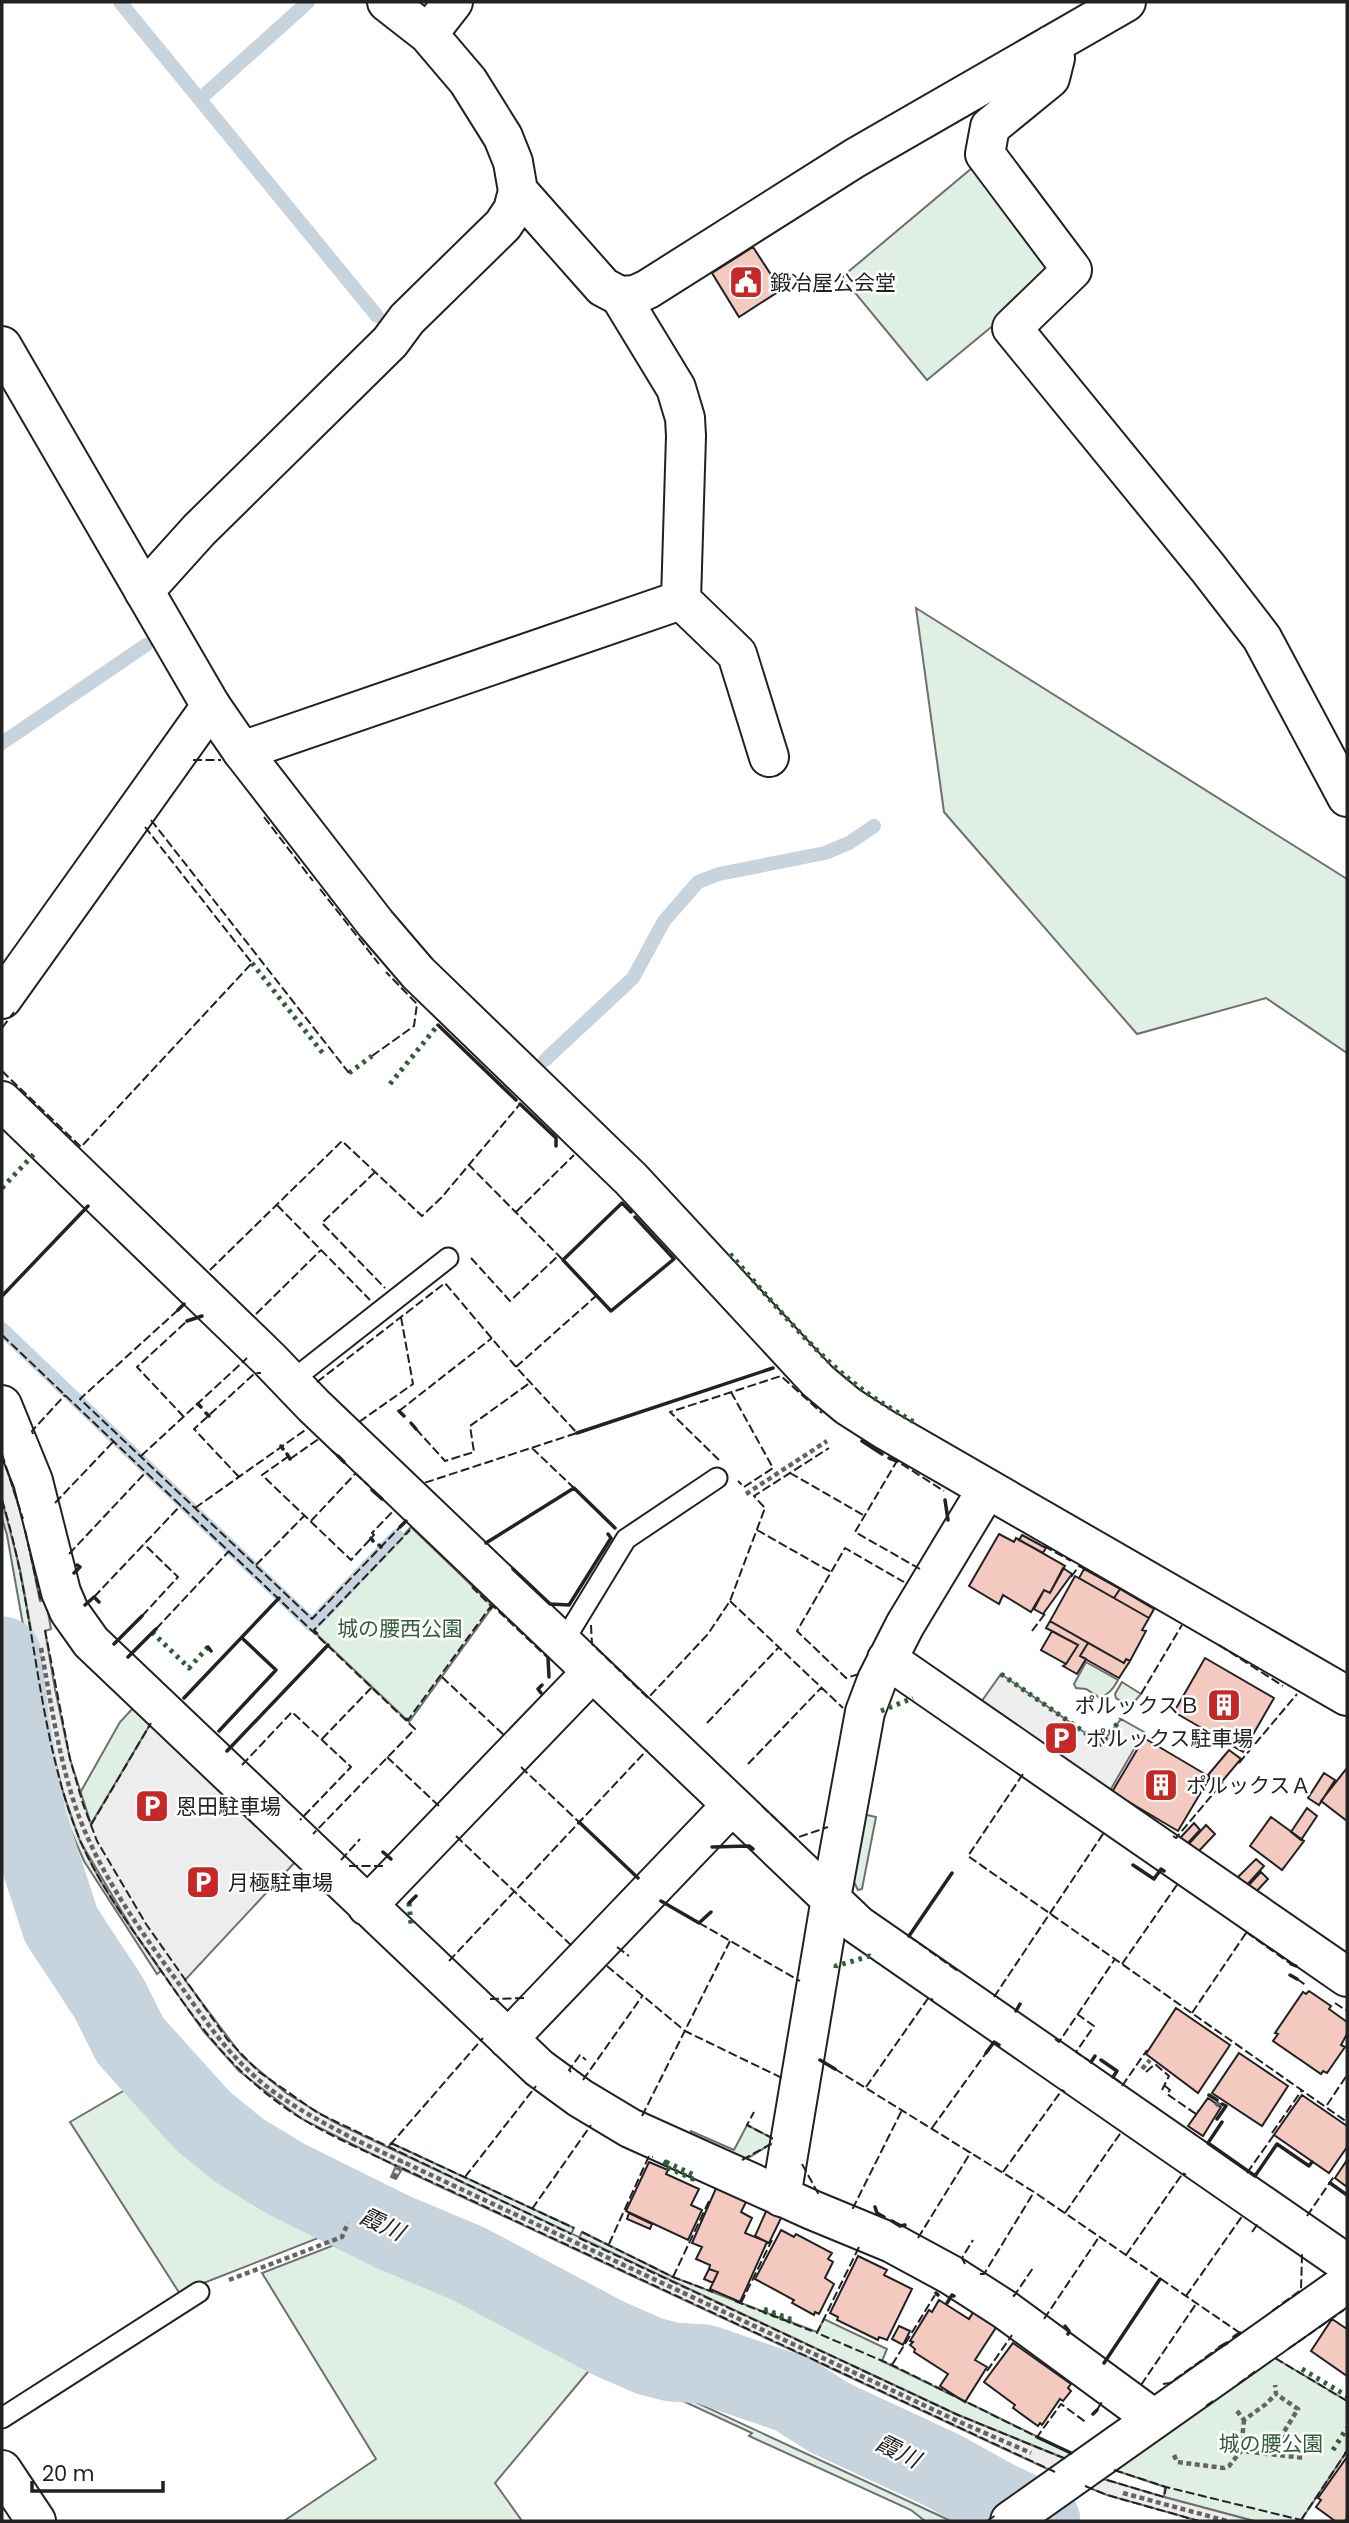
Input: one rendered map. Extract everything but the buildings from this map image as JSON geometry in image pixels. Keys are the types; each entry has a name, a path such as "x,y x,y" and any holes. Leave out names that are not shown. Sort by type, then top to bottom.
{"street":[{"path":"144,591 199,530 390,342 407,319 503,225 513,210 518,191 513,162 503,137 468,81 428,34 387,2"},
{"path":"428,34 453,2"},
{"path":"620,296 635,295 648,289 855,158 1126,2"},
{"path":"1051,45 1055,58 1050,78 990,127 985,153 1072,270 1012,328 1262,638 1347,797"},
{"path":"518,191 603,286 620,296 676,388 685,418 681,600 737,654 769,757"},
{"path":"2,346 211,706 242,751 376,924 418,973 631,1179 817,1381 857,1412 1347,1696"},
{"path":"242,751 681,600"},
{"path":"2,999 211,706"},
{"path":"2,1101 562,1644 858,1925 1347,2264"},
{"path":"2,1405 33,1481 61,1591 79,1627 113,1664 539,2068 629,2128 891,2243 951,2275 1003,2309 1162,2432"},
{"path":"781,2197 865,1712 877,1680 905,1625 987,1489"},
{"path":"887,1660 1347,1977"},
{"path":"367,1906 592,1672"},
{"path":"508,2039 732,1805"},
{"path":"1010,2521 1069,2479 1162,2432 1347,2283"},
{"path":"2,2470 36,2521"}],"lane":[{"path":"290,1382 448,1258"},
{"path":"562,1644 626,1539 713,1481"},
{"path":"2,2418 199,2292"}],"path":[{"path":"713,1481 730,1497 743,1496 844,1430 857,1412"},
{"path":"40,1642 62,1761 95,1854 140,1928 223,2044 248,2071 315,2119 962,2423 1038,2456"},
{"path":"1142,2069 1150,2060"},
{"path":"394,2178 402,2161"},
{"path":"199,2292 342,2237 348,2223"},
{"path":"1270,2454 1298,2409 1276,2394"},
{"path":"1162,2432 1177,2462 1224,2468 1229,2466 1241,2451 1244,2420"},
{"path":"1241,2451 1305,2458"},
{"path":"1117,2491 1227,2521"}],"green space":[{"path":"972,168 1058,272 927,380 842,277"},
{"path":"916,608 1347,879 1347,1053 1266,998 1137,1034 944,812"},
{"name":"城の腰西公園","path":"2,1323 312,1619 397,1531 402,1537 411,1527 493,1606 409,1722 2,1335"},
{"path":"2,1500 23,1584 45,1714 65,1799 97,1874 161,1971 157,1974 84,1861 63,1813 40,1720 2,1518"},
{"path":"1086,1662 1118,1680 1106,1695 1100,1698 1086,1689 1076,1688 1074,1684"},
{"path":"1122,1682 1141,1694 1130,1707 1116,1698 1115,1694"},
{"path":"134,1707 151,1723 91,1825 80,1793 120,1722"},
{"path":"863,1814 876,1817 862,1889 858,1890 851,1876"},
{"path":"125,2090 171,2135 219,2173 270,2205 326,2235 180,2294 70,2122"},
{"path":"747,2125 772,2138 771,2144 743,2161 689,2137 691,2131 734,2150"},
{"path":"391,2143 574,2228 571,2234 388,2148"},
{"path":"582,2232 673,2277 817,2332 824,2319 887,2349 882,2361 1071,2453 1066,2459 958,2415 579,2238"},
{"path":"347,2240 951,2521 925,2521 911,2510 749,2436 752,2433 597,2361 495,2483 522,2521 284,2521 376,2459 262,2273"},
{"name":"城の腰公園","path":"1275,2358 1347,2401 1347,2451 1302,2519 1305,2521 1254,2521 1164,2497 1165,2487 1114,2470"}],"shaded area":[{"path":"2,1454 24,1523 40,1601 46,1601 51,1629 45,1631 55,1689 70,1759 91,1824 151,1723 296,1861 185,1980 242,2056 286,2093 336,2123 958,2415 1066,2459 1056,2473 402,2169 396,2179 391,2177 396,2166 302,2119 239,2071 204,2032 134,1932 80,1841 62,1789 53,1751 20,1569 2,1500"},
{"name":"ポルックス駐車場","path":"1001,1674 1101,1744 1121,1719 1144,1732 1108,1794 979,1705"},
{"path":"1100,2478 1254,2521 1199,2521 1107,2495 1082,2485"}],"waterway":[{"path":"120,2 377,316"},
{"path":"200,99 308,2"},
{"path":"2,743 146,645"},
{"path":"545,1060 633,978 664,921 698,882 719,874 825,853 849,843 874,826"},
{"path":"2,1329 312,1625 397,1536"},
{"name":"霞川","path":"2,1656 10,1724 27,1820 61,1925 109,1998 130,2040 203,2121 240,2151 286,2179 393,2232 469,2264 608,2338 649,2356 672,2362 704,2364 792,2394 830,2418 942,2470 1041,2521"}],"hedge":[{"path":"252,963 325,1056"},
{"path":"390,1084 438,1025"},
{"path":"349,1073 372,1056"},
{"path":"2,1188 34,1154 32,1153"},
{"path":"730,1254 793,1325 844,1375 914,1422"},
{"path":"152,1632 189,1668 208,1647"},
{"path":"1001,1674 1101,1744 1121,1719"},
{"path":"881,1711 913,1698"},
{"path":"409,1903 411,1924"},
{"path":"836,1968 870,1956 874,1959"},
{"path":"666,2162 694,2175 693,2179 664,2166 666,2162"},
{"path":"764,2309 793,2320 792,2322 763,2311 764,2309"},
{"path":"1302,2369 1347,2396"},
{"path":"1333,2450 1347,2428"}],"fence":[{"path":"193,760 221,760"},
{"path":"264,817 313,881"},
{"path":"151,820 349,1073"},
{"path":"2,1071 81,1147 252,963 145,827"},
{"path":"320,889 379,964"},
{"path":"372,1056 414,1026 417,1004 386,972"},
{"path":"2,1028 14,1012"},
{"path":"210,1270 342,1141 422,1216 442,1197 520,1104"},
{"path":"516,1212 574,1155"},
{"path":"468,1164 563,1260"},
{"path":"375,1172 322,1223 385,1288"},
{"path":"277,1205 370,1300"},
{"path":"256,1314 321,1250"},
{"path":"471,1258 510,1301 559,1255"},
{"path":"317,1382 445,1283 516,1367 577,1433 424,1483"},
{"path":"516,1367 596,1296"},
{"path":"178,1310 80,1399 312,1619 400,1527"},
{"path":"359,1422 413,1384 401,1317"},
{"path":"184,1417 137,1367 187,1321"},
{"path":"2,1335 415,1729 313,1834"},
{"path":"399,1411 492,1338"},
{"path":"141,1456 247,1358"},
{"path":"239,1477 194,1429 255,1373 261,1373"},
{"path":"719,1460 670,1412 781,1376 822,1413"},
{"path":"416,1429 445,1461 474,1452 470,1426 531,1382"},
{"path":"731,1392 773,1468 744,1487 738,1481"},
{"path":"33,1434 32,1431 65,1395"},
{"path":"195,1508 308,1428"},
{"path":"290,1459 320,1438"},
{"path":"55,1503 114,1441"},
{"path":"532,1448 574,1488"},
{"path":"591,1625 592,1644 648,1698 708,1634 730,1601 765,1508 754,1496 829,1448"},
{"path":"331,1450 338,1456"},
{"path":"2,1454 23,1519"},
{"path":"289,1456 262,1475 351,1560 394,1510"},
{"path":"920,1569 855,1532 897,1461 944,1491"},
{"path":"69,1554 146,1472"},
{"path":"355,1473 368,1485"},
{"path":"311,1521 356,1473"},
{"path":"790,1473 865,1516"},
{"path":"2,1500 19,1566 58,1774 80,1840 103,1884 192,2015 241,2071 280,2104 307,2122 397,2166"},
{"path":"94,1597 181,1505"},
{"path":"256,1565 305,1515"},
{"path":"25,1530 41,1602"},
{"path":"318,1634 314,1630 410,1530"},
{"path":"757,1530 831,1572"},
{"path":"142,1616 178,1577 144,1544"},
{"path":"1044,1546 1071,1561"},
{"path":"859,1674 846,1678 797,1631 845,1548 904,1582"},
{"path":"156,1629 229,1551"},
{"path":"1071,1577 1079,1566 1089,1571"},
{"path":"406,1718 408,1720 491,1606 472,1587"},
{"path":"730,1601 843,1708"},
{"path":"490,1610 493,1606 548,1658"},
{"path":"1032,1631 1047,1611"},
{"path":"1141,1694 1182,1625"},
{"path":"45,1630 70,1759 97,1841 146,1924 227,2039 259,2072 318,2113 571,2234"},
{"path":"1219,1645 1283,1686"},
{"path":"707,1723 779,1647"},
{"path":"442,1677 506,1737"},
{"path":"322,1739 372,1687"},
{"path":"748,1764 821,1688"},
{"path":"1239,1763 1297,1694"},
{"path":"242,1765 292,1712 351,1767 300,1820"},
{"path":"91,1825 151,1723"},
{"path":"449,1961 647,1750"},
{"path":"387,1757 440,1807"},
{"path":"521,1767 579,1822"},
{"path":"1023,1774 968,1856 1347,2122"},
{"path":"1173,1836 1176,1838 1223,1782"},
{"path":"762,1806 796,1838 828,1827"},
{"path":"994,1997 1105,1831"},
{"path":"456,1836 573,1947"},
{"path":"341,1860 360,1839"},
{"path":"349,1866 384,1866"},
{"path":"1122,1964 1179,1882"},
{"path":"699,1923 800,1981"},
{"path":"1192,2013 1248,1930"},
{"path":"1246,1932 1291,1964"},
{"path":"909,1936 959,1972"},
{"path":"642,2116 730,1941"},
{"path":"617,1947 629,1956"},
{"path":"1055,2039 1059,2042 1115,1959"},
{"path":"607,1966 685,2031 782,2078 782,2081"},
{"path":"1297,1979 1307,1986"},
{"path":"583,2080 643,1995"},
{"path":"866,2087 929,1997 933,2000"},
{"path":"490,1999 525,1998"},
{"path":"1335,2003 1347,2011"},
{"path":"1077,2014 1094,2026 1076,2052 1091,2062"},
{"path":"390,2145 483,2038"},
{"path":"1122,2086 1147,2050"},
{"path":"932,2128 986,2053"},
{"path":"571,2072 569,2070 580,2055 586,2060"},
{"path":"1146,2072 1155,2064 1169,2076 1162,2090"},
{"path":"835,2069 1034,2192 1240,2333"},
{"path":"1327,2105 1347,2075"},
{"path":"1113,2077 1124,2085"},
{"path":"465,2177 536,2086"},
{"path":"1165,2086 1170,2090 1167,2094 1196,2114 1199,2110"},
{"path":"1003,2172 1062,2090 1065,2092"},
{"path":"1272,2133 1302,2090"},
{"path":"852,2208 902,2110"},
{"path":"742,2160 771,2144 772,2138 747,2125 754,2112"},
{"path":"532,2209 591,2125"},
{"path":"1065,2213 1122,2131"},
{"path":"1247,2173 1276,2132"},
{"path":"391,2143 574,2228"},
{"path":"918,2238 971,2152"},
{"path":"609,2244 649,2156 653,2157"},
{"path":"802,2164 819,2195"},
{"path":"402,2168 1055,2472"},
{"path":"1126,2255 1183,2173 1186,2175"},
{"path":"1307,2216 1335,2175"},
{"path":"980,2274 984,2274 1034,2192"},
{"path":"673,2277 709,2201"},
{"path":"1186,2296 1243,2215"},
{"path":"1252,2232 1257,2225 1261,2228"},
{"path":"582,2232 673,2277 713,2292"},
{"path":"1044,2319 1099,2237"},
{"path":"579,2238 958,2415 1066,2459"},
{"path":"741,2303 772,2240"},
{"path":"965,2264 962,2258 973,2240"},
{"path":"859,2247 817,2333 892,2365 1037,2437 1061,2404 1087,2423"},
{"path":"1272,2311 1301,2290 1302,2255 1299,2254"},
{"path":"1013,2295 1033,2268"},
{"path":"892,2365 935,2295"},
{"path":"735,2301 812,2331"},
{"path":"1141,2385 1196,2304"},
{"path":"1288,2349 1344,2310"},
{"path":"987,2371 1012,2335"},
{"path":"1163,2384 1170,2383 1220,2347"},
{"path":"1275,2358 1347,2401"},
{"path":"1238,2384 1256,2371"},
{"path":"1097,2410 1103,2400"},
{"path":"1206,2406 1213,2401"},
{"path":"1301,2520 1347,2451"},
{"path":"1114,2470 1166,2487 1305,2521"},
{"path":"1107,2480 1164,2497 1166,2487"},
{"path":"1085,2486 1107,2495 1199,2521"},
{"path":"987,2521 996,2515"}],"wall":[{"path":"438,1025 516,1100"},
{"path":"520,1104 556,1138 556,1146"},
{"path":"631,1212 622,1203 563,1260 611,1311 674,1259 635,1217"},
{"path":"2,1296 88,1206"},
{"path":"178,1310 184,1304"},
{"path":"187,1321 202,1316"},
{"path":"577,1433 773,1368"},
{"path":"198,1404 201,1407"},
{"path":"399,1411 404,1416"},
{"path":"206,1413 209,1416"},
{"path":"411,1423 416,1429"},
{"path":"862,1441 882,1454"},
{"path":"287,1454 290,1459"},
{"path":"338,1456 344,1462"},
{"path":"889,1458 897,1461"},
{"path":"486,1543 574,1488 615,1528"},
{"path":"372,1490 382,1499"},
{"path":"945,1500 948,1520"},
{"path":"400,1527 406,1521"},
{"path":"513,1569 550,1604 569,1605 611,1538 608,1534"},
{"path":"74,1573 80,1567 77,1565"},
{"path":"85,1605 94,1597 99,1602"},
{"path":"184,1698 279,1598"},
{"path":"114,1644 142,1616"},
{"path":"128,1657 156,1629"},
{"path":"219,1731 276,1670 242,1638"},
{"path":"227,1751 328,1645"},
{"path":"208,1647 211,1651"},
{"path":"548,1658 549,1677"},
{"path":"541,1693 538,1689 542,1685"},
{"path":"579,1822 638,1878"},
{"path":"712,1847 749,1846 753,1849"},
{"path":"383,1852 391,1859"},
{"path":"1133,1865 1154,1879 1161,1869 1164,1871"},
{"path":"909,1936 952,1873"},
{"path":"409,1903 416,1896"},
{"path":"661,1901 699,1923 711,1912"},
{"path":"1291,1964 1296,1966"},
{"path":"1290,1975 1297,1979"},
{"path":"1016,2011 1020,2004"},
{"path":"986,2053 994,2042 999,2045"},
{"path":"1091,2062 1095,2056"},
{"path":"820,2060 835,2069"},
{"path":"1101,2060 1117,2071 1113,2077"},
{"path":"1209,2095 1217,2100"},
{"path":"1217,2119 1226,2106 1222,2104"},
{"path":"1222,2122 1208,2143 1255,2176 1277,2144 1309,2166 1312,2162"},
{"path":"1330,2183 1347,2195"},
{"path":"875,2207 877,2213 884,2217"},
{"path":"892,2221 900,2226 905,2225"},
{"path":"1104,2363 1160,2279"},
{"path":"947,2303 952,2295 954,2296"},
{"path":"1065,2326 1068,2334"},
{"path":"1234,2337 1240,2333"},
{"path":"1220,2347 1227,2343"},
{"path":"1093,2414 1097,2410"},
{"path":"1037,2437 1071,2453"}],"place":[{"name":"鍛冶屋公会堂","path":"746,282"},
{"name":"ポルックスＢ","path":"1224,1705"},
{"name":"ポルックス駐車場","path":"1061,1738"},
{"name":"ポルックスＡ","path":"1161,1785"},
{"name":"恩田駐車場","path":"152,1806"},
{"name":"月極駐車場","path":"203,1882"}]}
